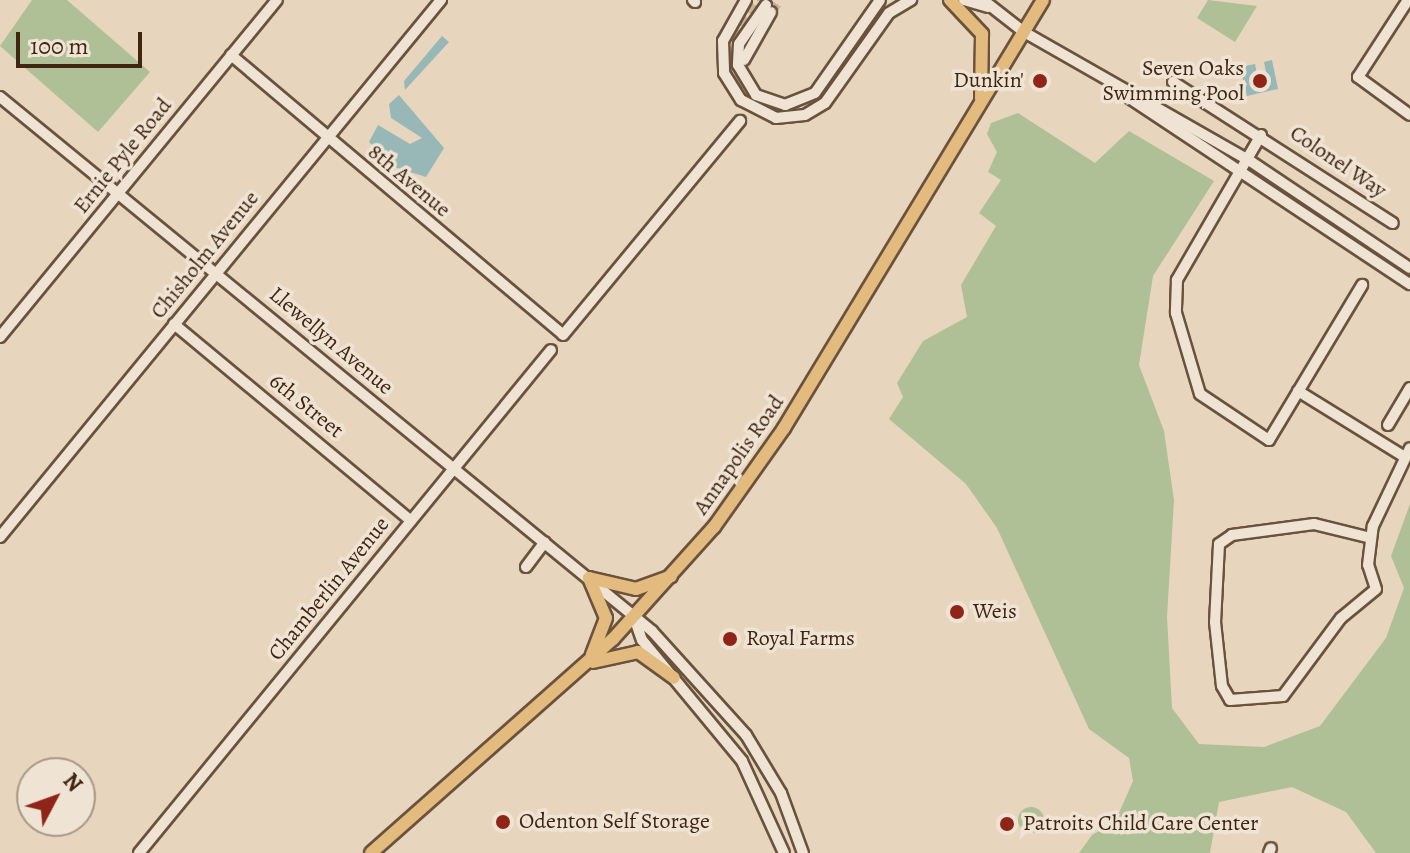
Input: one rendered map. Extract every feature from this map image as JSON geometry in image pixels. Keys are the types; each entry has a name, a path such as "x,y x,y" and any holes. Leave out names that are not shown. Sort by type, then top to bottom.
{"main road":[{"path":"950,0 982,34 981,102"},
{"name":"Annapolis Road","path":"371,853 586,665 635,618 673,574 784,428 1043,0"},
{"path":"589,578 636,589 673,574"},
{"path":"586,665 606,618 589,578"},
{"path":"586,665 638,652 674,678"}],"street":[{"name":"Ernie Pyle Road","path":"0,337 277,0"},
{"path":"746,0 723,41 724,73 741,100 776,118 825,103 889,13 911,0"},
{"path":"768,8 743,59 756,95 785,105 815,93 880,0"},
{"path":"964,0 994,9"},
{"path":"983,0 1024,32 1114,87 1410,284"},
{"path":"1408,0 1358,77 1410,115"},
{"name":"Chisholm Avenue","path":"0,537 436,2"},
{"name":"8th Avenue","path":"231,55 563,335 740,121"},
{"name":"Colonel Way","path":"1173,82 1261,135 1393,223"},
{"path":"1114,87 1247,159 1410,268"},
{"name":"Llewellyn Avenue","path":"0,97 120,192 635,618 746,735 781,793 803,853"},
{"name":"Colonel Way","path":"1261,135 1180,271 1176,313 1206,401 1269,440 1298,391"},
{"path":"1362,285 1298,391 1408,452 1371,538 1376,589 1341,618 1283,696 1242,704 1225,695 1215,622 1219,544 1232,535 1314,524 1371,538"},
{"name":"6th Street","path":"174,324 411,521"},
{"name":"Chamberlin Avenue","path":"139,853 551,350"},
{"path":"1388,425 1410,388"},
{"path":"526,567 545,542"},
{"path":"635,618 642,640 742,761 784,853"}],"green space":[{"path":"32,0 67,0 150,72 98,132 0,46"},
{"path":"1208,0 1257,6 1235,42 1197,18"},
{"path":"1018,113 1095,163 1129,131 1214,181 1153,276 1139,365 1164,431 1174,500 1167,617 1172,708 1199,744 1264,747 1320,726 1386,638 1404,588 1391,556 1410,504 1410,853 1376,853 1346,812 1292,787 1219,802 1210,853 1079,853 1092,835 1115,822 1133,781 1129,758 1089,729 997,528 966,484 889,419 903,397 897,383 923,341 967,317 961,285 996,226 979,213 1001,180 988,172 997,152 987,134 991,123"},
{"path":"1031,807 1040,811 1044,820 1040,829 1031,833 1022,829 1018,820 1022,811"}],"water":[{"path":"442,36 449,42 405,90 404,81"},
{"name":"Seven Oaks Swimming Pool","path":"1272,60 1278,89 1247,96 1240,67 1255,64 1257,74 1266,72 1264,62"},
{"path":"399,95 444,148 426,177 397,168 369,142 378,125 410,144 422,138 391,118 389,104"}],"tunnel":[{"path":"756,95 740,84 730,54 759,0"},
{"path":"771,12 779,0"}],"place":[{"name":"Dunkin'","path":"1040,81"},
{"name":"Seven Oaks Swimming Pool","path":"1260,81"},
{"name":"Weis","path":"957,612"},
{"name":"Royal Farms","path":"730,639"},
{"name":"Odenton Self Storage","path":"503,822"},
{"name":"Patroits Child Care Center","path":"1007,824"}]}
